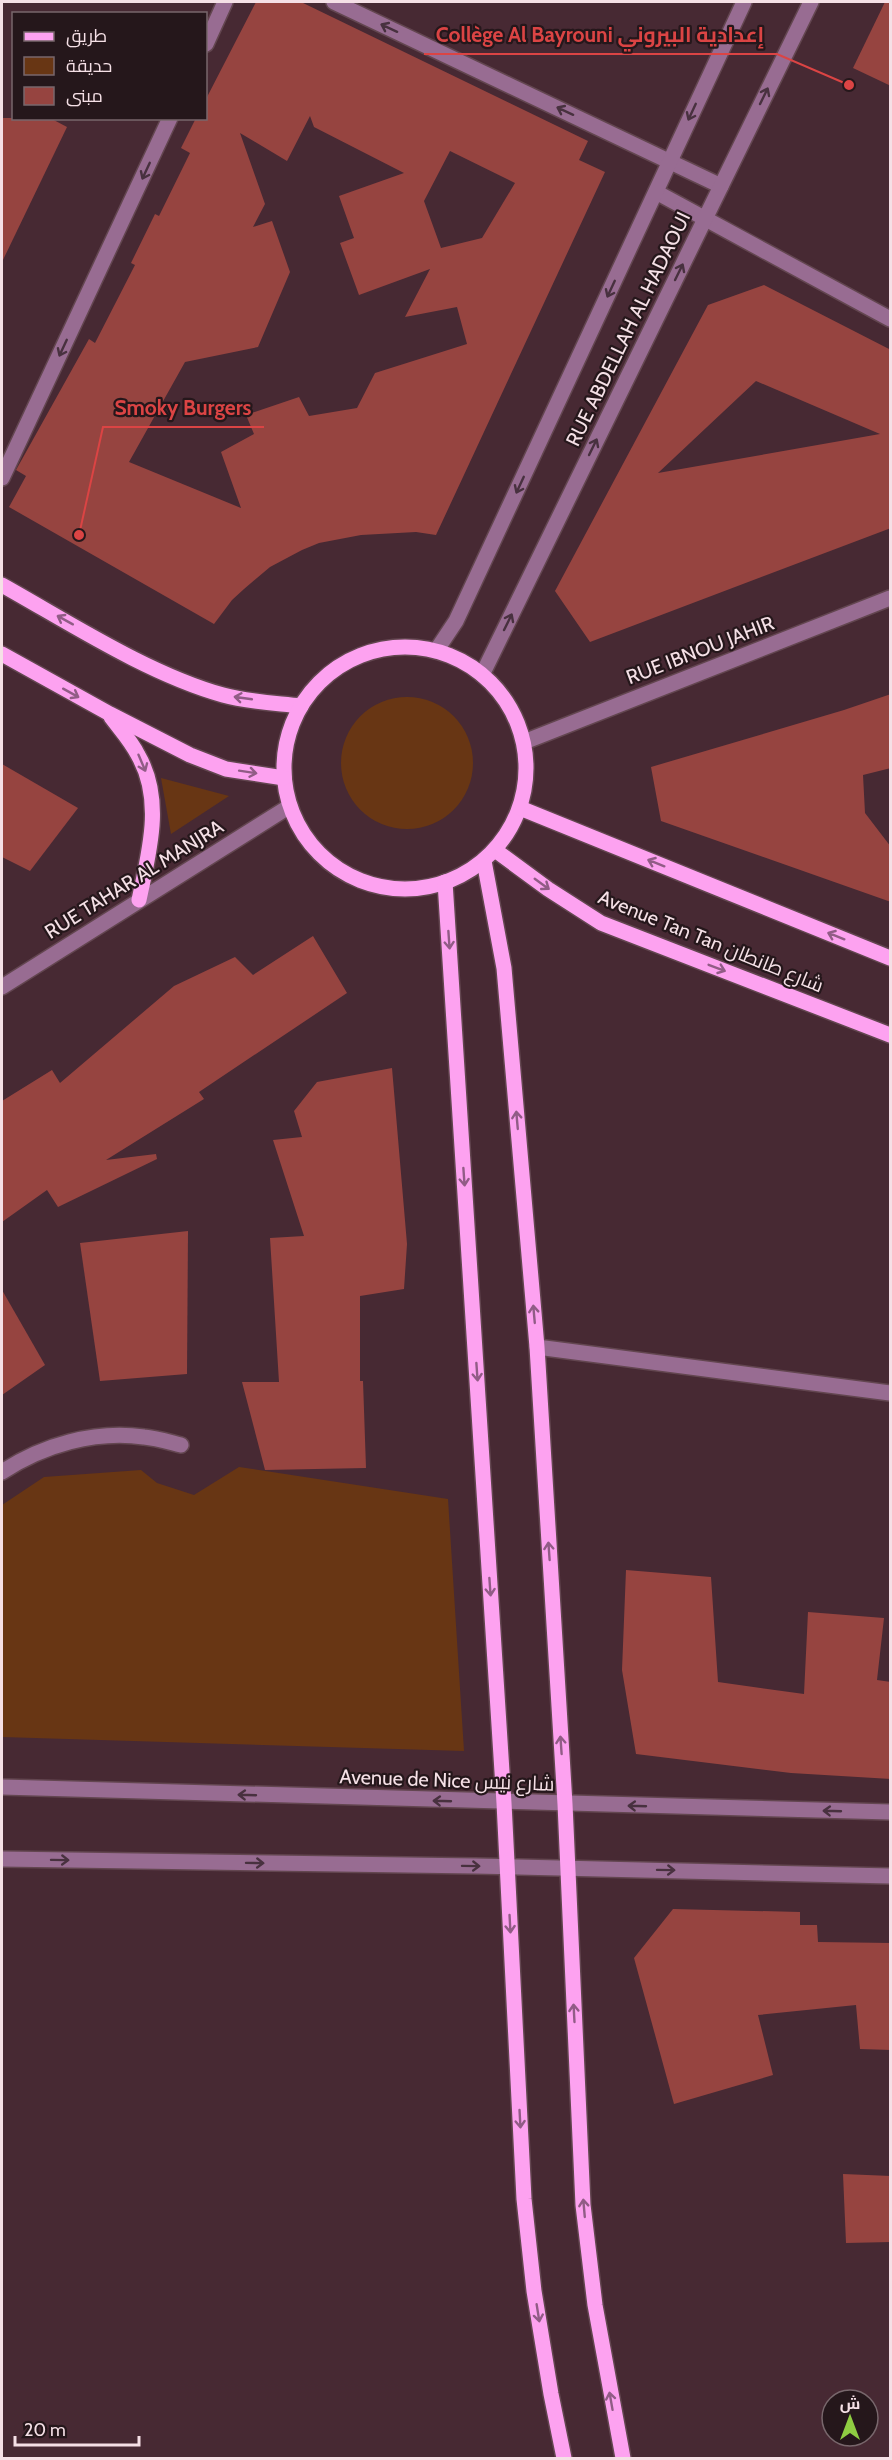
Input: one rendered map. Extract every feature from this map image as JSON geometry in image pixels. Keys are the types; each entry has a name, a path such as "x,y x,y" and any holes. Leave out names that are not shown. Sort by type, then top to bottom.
{"main road":[{"path":"2,585 169,675 224,695 301,706"},
{"path":"410,648 436,651 460,660 482,675 508,704 524,742 526,764 525,787 520,808 509,830 490,855 465,873 445,882 422,888 398,889 374,885 351,877 331,864 313,848 299,827 290,806 284,778 284,753 290,729 301,706 316,686 336,668 359,656 384,649 410,648"},
{"path":"2,654 190,755 226,769 284,778"},
{"path":"110,714 139,755 147,775 152,801 153,826 139,900"},
{"path":"520,808 891,958"},
{"path":"490,855 504,968 537,1347 565,1804 583,2205 595,2305 623,2458"},
{"name":"Avenue Tan Tan شارع طانطان","path":"490,855 602,923 891,1035"},
{"path":"445,882 504,1803 524,2199 534,2290 550,2394 564,2458"}],"street":[{"path":"207,42 225,2"},
{"path":"334,2 721,186"},
{"name":"RUE ABDELLAH AL HADAOUI","path":"436,651 456,621 744,2"},
{"name":"RUE ABDELLAH AL HADAOUI","path":"482,675 811,2"},
{"path":"2,478 169,120"},
{"path":"656,192 891,319"},
{"name":"RUE IBNOU JAHIR","path":"524,742 891,598"},
{"name":"RUE TAHAR AL MANJRA","path":"2,987 290,806"},
{"path":"537,1347 891,1393"},
{"path":"2,1472 32,1455 83,1439 108,1436 144,1437 181,1445"},
{"name":"Avenue de Nice شارع نيس","path":"2,1787 504,1803 891,1812"},
{"path":"2,1859 567,1868 891,1876"}],"green space":[{"path":"407,697 432,702 453,717 468,738 473,763 468,788 453,809 432,824 407,829 382,824 361,809 346,788 341,763 346,738 361,717 382,702"},
{"path":"161,778 229,796 171,834"},
{"path":"239,1467 448,1499 464,1751 2,1737 2,1505 44,1477 141,1470 157,1483 194,1495"}],"building":[{"path":"256,2 301,2 588,141 579,160 605,172 436,535 416,532 361,535 319,543 270,567 232,600 214,624 9,507 26,476 16,470 89,339 95,343 135,265 131,263 155,214 159,216 190,153 181,148 195,120 207,120 207,97","holes":["310,116 314,127 404,173 339,196 354,238 340,243 359,295 430,269 405,317 457,307 467,344 375,373 357,408 309,416 299,397 246,415 254,434 221,452 241,508 129,462 185,362 258,347 290,272 272,221 253,227 265,204 240,133 287,161","450,151 515,183 482,238 441,248 424,201"]},
{"path":"885,2 891,2 891,86 853,68"},
{"path":"2,118 54,120 67,127 2,262"},
{"path":"764,285 891,350 891,528 590,642 555,591 708,305","holes":["756,381 880,434 658,473"]},
{"path":"891,694 891,768 863,775 865,813 891,847 891,902 661,821 651,767"},
{"path":"2,764 78,808 30,871 2,857"},
{"path":"313,936 347,993 199,1092 204,1099 106,1160 156,1154 157,1159 58,1207 47,1190 2,1222 2,1101 52,1070 60,1083 174,986 235,957 253,975"},
{"path":"392,1068 407,1244 404,1289 360,1296 360,1381 363,1381 366,1468 265,1470 242,1382 279,1382 270,1238 304,1236 273,1140 302,1137 294,1111 317,1082"},
{"path":"188,1231 187,1374 100,1381 80,1243"},
{"path":"2,1290 45,1365 2,1395"},
{"path":"626,1570 711,1577 718,1682 804,1694 808,1612 884,1618 877,1680 891,1682 891,1779 791,1773 636,1754 622,1670"},
{"path":"673,1909 800,1912 800,1925 817,1925 818,1942 891,1943 891,2050 860,2049 856,2005 758,2015 773,2075 674,2104 634,1958"},
{"path":"843,2174 891,2176 891,2242 846,2243"}],"place":[{"name":"Collège Al Bayrouni إعدادية البيروني","path":"849,85"},
{"name":"Smoky Burgers","path":"79,535"}]}
